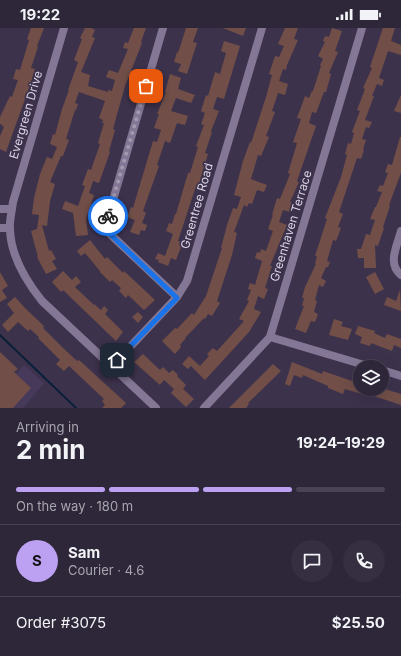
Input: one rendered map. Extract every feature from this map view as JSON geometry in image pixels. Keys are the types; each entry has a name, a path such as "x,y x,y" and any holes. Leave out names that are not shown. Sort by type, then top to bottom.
{"street":[{"name":"Evergreen Drive","path":"64,28 15,195 12,209 10,236 18,262 32,289 42,301 156,408"},
{"path":"163,28 106,224 110,234 177,298"},
{"name":"Greentree Road","path":"112,366 177,298 187,282 262,28"},
{"name":"Greenhaven Terrace","path":"204,408 270,337 362,28"},
{"path":"0,209 12,209"},
{"path":"0,228 10,228"},
{"path":"401,232 393,260 396,271 401,275"},
{"path":"270,337 353,362"},
{"path":"389,372 401,376"}],"shaded area":[{"path":"24,365 44,383 23,408 0,408 0,391"}],"building":[{"path":"31,28 44,28 31,68 35,69 6,152 0,149 0,136 4,127 0,124 0,117 10,96 12,97 18,80 13,79 16,69 20,70"},
{"path":"85,28 95,30 92,37 95,38 81,72 90,75 88,86 108,92 108,90 112,91 115,80 106,77 109,70 118,73 128,49 123,48 125,42 128,43 134,28 146,28 141,42 142,43 125,86 113,129 115,130 110,152 99,183 93,181 89,193 94,195 86,219 88,235 76,236 73,213 62,209 65,201 78,206 85,186 82,185 88,169 91,170 100,144 98,143 104,123 102,123 103,120 99,118 105,101 79,92 75,103 78,104 66,139 69,140 50,182 55,184 50,201 47,226 42,225 49,251 51,250 56,259 52,261 57,269 46,274 37,257 31,231 37,229 39,215 32,214 34,198 40,174 47,157 52,159 57,147 50,144 53,134 55,135 78,62 74,60 82,39 80,38"},
{"path":"186,28 198,28 193,42 197,43 187,74 178,71 181,64 174,62"},
{"path":"223,28 246,28 243,36"},
{"path":"285,28 298,28 294,39 298,40 286,70 283,69 279,81 288,84 285,95 278,93 272,111 275,112 266,136 269,137 261,156 258,155 251,179 267,185 264,192 257,190 252,204 249,203 247,207 244,205 234,232 237,233 232,255 217,301 220,303 212,316 208,314 205,319 204,318 185,338 180,345 181,347 175,354 162,341 175,328 177,329 192,313 194,315 206,296 222,248 227,225 233,208 237,209 241,197 234,195 243,161 250,142 251,143 266,97 272,75 269,74 275,56 279,57 284,46 278,44"},
{"path":"332,28 342,31 335,51 338,52 329,73 331,74 326,92 324,92 316,113 312,112 309,123 316,126 297,181 299,182 290,202 293,203 290,212 283,210 279,222 287,225 270,266 272,266 265,288 268,289 264,299 258,296 254,309 261,312 249,332 205,380 191,366 188,369 182,364 189,356 200,366 209,356 207,354 213,348 217,351 244,321 239,319 249,301 247,300 251,290 248,289 250,283 255,285 262,261 255,258 257,252 260,253 261,249 266,251 273,231 268,229 277,198 280,199 290,174 288,173 297,143 293,142 301,119 297,118 305,96 309,98 313,91 323,59 318,56 325,42 323,41 325,36 329,37"},
{"path":"383,28 395,28 391,41 401,45 401,55 388,51 379,78 384,80 382,86 377,84 372,96 374,96 365,120 372,122 369,128 366,127 362,139 366,140 364,150 361,159 357,158 339,212 343,214 338,227 341,228 336,241 333,240 327,261 330,262 321,278 326,281 323,287 319,285 315,300 317,301 314,312 318,314 315,322 311,321 306,333 295,329 304,306 302,306 304,298 302,298 305,287 316,264 317,256 315,256 327,219 325,218 341,177 347,155 345,154 348,143 351,144 354,133 352,132 360,111 357,110 365,89 363,88 372,68 370,67"},
{"path":"224,41 240,46 224,99 217,97 213,109 219,111 211,131 212,132 205,153 208,154 197,190 195,189 178,241 183,242 176,260 171,258 168,266 158,262 159,260 155,259 158,253 165,256 173,234 166,231 169,223 172,224 176,214 188,173 190,173 198,147 196,146 204,125 201,124 205,113 201,111 206,95 208,96 215,72 220,74 226,53 221,51"},
{"path":"170,74 181,78 178,89 195,95 191,103 176,98 171,111 188,116 185,125 177,123 170,143 165,141 157,165 159,166 143,211 146,213 142,223 147,225 145,231 141,230 139,235 130,232 135,220 127,217 131,207 133,208 153,141 157,142 161,130 154,128 159,114 157,114 166,92"},
{"path":"401,95 401,113 394,111"},
{"path":"400,137 401,173 389,205 390,206 378,246 375,245 376,268 364,268 364,258 358,258 357,249 361,249 366,234 370,235 375,220 370,219 382,192 377,191 380,185 383,186 388,173 385,172 388,164 392,165"},
{"path":"90,240 105,259 107,257 123,273 124,271 155,300 144,310 128,295 126,298 119,291 121,288 112,280 110,282 85,253 81,256 77,251"},
{"path":"63,271 72,280 76,276 81,282 75,287 94,305 101,310 104,306 108,310 105,314 123,332 116,341 63,290 61,292 52,282"},
{"path":"0,272 8,286 2,290 7,298 0,302"},
{"path":"375,272 384,289 375,294 366,277"},
{"path":"400,290 401,311 384,305 387,297 396,301"},
{"path":"15,297 44,326 43,328 62,347 77,361 79,360 126,403 121,408 102,408 105,405 102,401 104,399 69,366 64,371 56,364 60,360 30,329 28,331 18,322 8,332 2,325 14,313 7,304"},
{"path":"138,312 143,317 138,323 132,317"},
{"path":"334,319 343,322 341,326 352,329 348,340 329,335"},
{"path":"358,326 375,331 374,333 385,338 387,334 401,339 401,348 394,345 392,351 371,343 370,346 360,343 362,337 355,334"},
{"path":"0,352 18,369 14,372 31,388 13,408 0,408"},
{"path":"143,354 160,370 163,367 169,373 173,370 178,375 177,376 186,385 183,389 194,399 186,407 171,393 174,389 164,380 160,385 134,362"},
{"path":"292,362 322,374 323,371 352,381 353,379 353,391 345,389 343,394 303,375 302,378 294,375 290,386 285,384"},
{"path":"273,364 281,371 248,403 249,404 246,408 229,408"},
{"path":"389,390 401,394 401,405 374,396 389,396"}],"waterway":[{"path":"0,335 76,408"}],"way so far":[{"path":"108,216 146,86"}],"route":[{"path":"108,216 106,224 110,234 177,298 117,360"}]}
